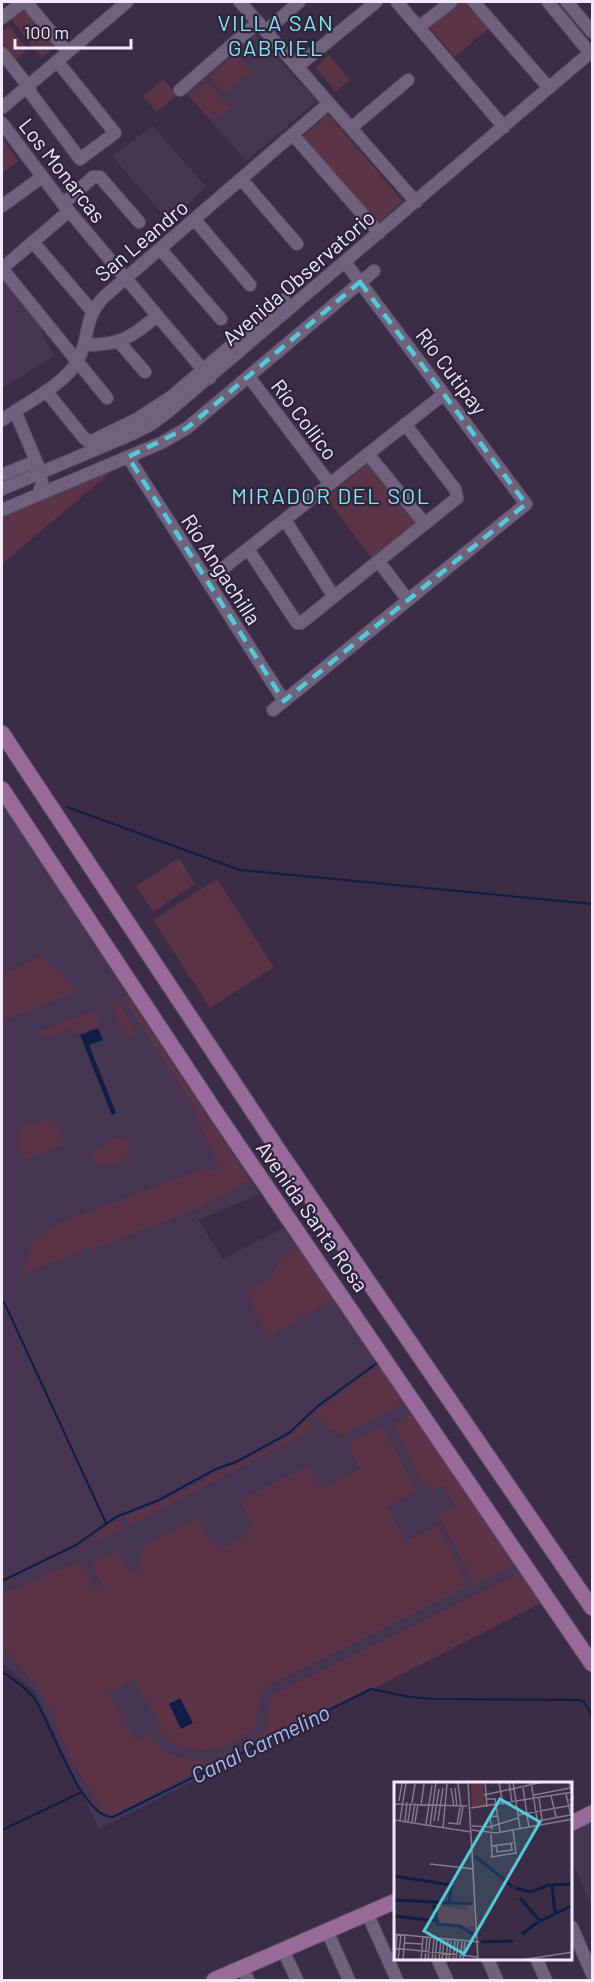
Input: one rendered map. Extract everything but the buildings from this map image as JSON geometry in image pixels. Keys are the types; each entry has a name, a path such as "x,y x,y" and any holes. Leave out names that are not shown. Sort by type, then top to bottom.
{"main road":[{"name":"Avenida Santa Rosa","path":"2,734 283,1157 592,1608"},
{"name":"Avenida Santa Rosa","path":"2,789 221,1120 592,1664"},
{"path":"573,1822 592,1813"},
{"path":"214,1980 245,1974 283,1950 394,1901"}],"street":[{"path":"2,18 25,2 68,52"},
{"path":"2,108 127,2"},
{"path":"240,2 416,202"},
{"path":"180,90 262,26 298,2"},
{"path":"297,67 376,2"},
{"path":"397,2 504,127"},
{"path":"419,27 451,2"},
{"path":"474,2 549,88"},
{"path":"548,2 591,52"},
{"path":"567,2 592,32"},
{"name":"Avenida Observatorio","path":"2,489 150,425 206,374 345,262 591,52"},
{"path":"2,53 80,159 115,133 57,61"},
{"path":"351,128 408,80"},
{"name":"San Leandro","path":"2,420 67,375 78,362 92,311 104,297 329,103"},
{"name":"Los Monarcas","path":"2,123 66,207 206,374"},
{"path":"293,135 379,233"},
{"path":"4,199 42,177"},
{"path":"107,398 4,271 5,267 33,242 93,177 100,177 139,222"},
{"path":"242,180 297,244"},
{"path":"195,220 250,285"},
{"path":"33,242 92,311"},
{"path":"161,250 221,319"},
{"name":"Río Cutipay","path":"345,262 526,504 408,600"},
{"name":"Avenida Observatorio","path":"2,510 160,443 187,429 374,271"},
{"path":"46,391 88,441 137,420 206,374 284,300"},
{"path":"84,345 119,342 135,334 158,316"},
{"path":"119,342 145,372"},
{"name":"Río Collico","path":"249,377 330,484"},
{"path":"207,582 444,393"},
{"path":"15,411 41,473 42,483 38,495"},
{"path":"248,549 297,623 301,623 379,562 457,498 457,493 405,424"},
{"path":"368,454 425,524"},
{"name":"Río Angachilla","path":"128,457 284,701"},
{"path":"2,475 36,461"},
{"path":"285,520 334,597"},
{"path":"273,710 408,600 379,562"},
{"path":"367,1913 398,1980"},
{"path":"573,1929 592,1974"},
{"path":"327,1931 349,1980"},
{"path":"283,1950 297,1980"},
{"path":"439,1961 447,1980"},
{"path":"489,1961 497,1980"},
{"path":"538,1961 546,1980"}],"highlighted area":[{"path":"360,282 526,504 284,701 128,457 187,428"}],"shaded area":[{"path":"459,2 470,2 491,26 455,57 429,27"},
{"path":"23,10 28,12 56,46 41,58 11,19"},
{"path":"9,26 28,49 16,59 2,42 2,32"},
{"path":"254,32 317,101 246,161 185,92"},
{"path":"236,54 251,71 225,94 210,77"},
{"path":"329,55 350,80 336,92 315,67"},
{"path":"163,79 177,95 157,112 143,97"},
{"path":"207,81 230,107 213,122 190,96"},
{"path":"328,114 403,201 376,225 301,138"},
{"path":"153,126 206,187 169,222 112,156"},
{"path":"2,137 18,161 2,173"},
{"path":"2,273 42,327 42,333 54,356 2,388"},
{"path":"369,462 418,522 372,559 326,498"},
{"path":"112,471 2,564 2,516"},
{"path":"2,802 260,1194 198,1220 223,1259 283,1228 541,1603 99,1829 35,1692 2,1662"},
{"path":"179,858 195,884 153,912 136,886"},
{"path":"217,879 274,967 210,1008 153,920"},
{"path":"42,955 77,992 2,1021 2,974"},
{"path":"126,994 250,1180 197,1209 92,1250 89,1247 20,1276 34,1240 58,1223 205,1168 210,1171 218,1166 190,1099 123,998"},
{"path":"116,1000 135,1030 135,1034 125,1038 111,1004"},
{"path":"95,1010 101,1025 76,1035 72,1028 44,1039 40,1031"},
{"path":"49,1119 59,1128 64,1145 26,1160 19,1144 17,1131 31,1123"},
{"path":"114,1137 121,1137 129,1144 128,1157 119,1163 109,1165 99,1163 90,1157 92,1151"},
{"path":"296,1245 333,1299 268,1338 246,1292 272,1277 279,1261"},
{"path":"379,1365 407,1402 343,1435 329,1429 313,1414"},
{"path":"414,1412 516,1564 472,1586 469,1572 438,1515 455,1505 444,1485 433,1490 430,1485 425,1488 393,1424"},
{"path":"307,1418 315,1428 130,1526 125,1517 134,1511 155,1505 211,1475 264,1451 290,1436"},
{"path":"382,1427 417,1491 388,1507 406,1541 438,1525 460,1568 466,1588 270,1685 263,1691 259,1702 255,1728 217,1750 200,1751 170,1743 159,1730 161,1728 134,1680 109,1693 136,1741 150,1734 163,1749 180,1758 200,1761 220,1760 113,1815 104,1813 73,1763 54,1722 56,1720 39,1690 2,1644 2,1594 80,1561 97,1591 103,1587 91,1564 118,1550 132,1575 138,1570 140,1564 138,1549 198,1518 211,1544 218,1542 222,1548 249,1534 246,1528 252,1524 240,1500 308,1465 321,1489 360,1469 348,1444"},
{"path":"119,1519 123,1528 76,1553 106,1527"},
{"path":"521,1572 541,1603 253,1750 265,1729 269,1704 276,1693"},
{"path":"592,1822 592,1906 573,1864 573,1832"}],"water":[{"path":"98,1028 103,1040 89,1045 116,1113 112,1115 80,1035"},
{"path":"180,1698 193,1723 181,1729 169,1704"}],"waterway":[{"path":"67,807 240,870 592,904"},
{"path":"4,1302 106,1523"},
{"path":"2,1581 76,1545 116,1517 159,1500 289,1433 318,1406 377,1363"},
{"name":"Canal Carmelino","path":"2,1671 33,1696 68,1768 90,1803 101,1814 113,1817 371,1689 432,1699 580,1700 584,1702 592,1715"},
{"path":"2,1830 82,1792"}],"district":[{"name":"VILLA SAN GABRIEL","path":"276,34"},
{"name":"MIRADOR DEL SOL","path":"331,495"}]}
